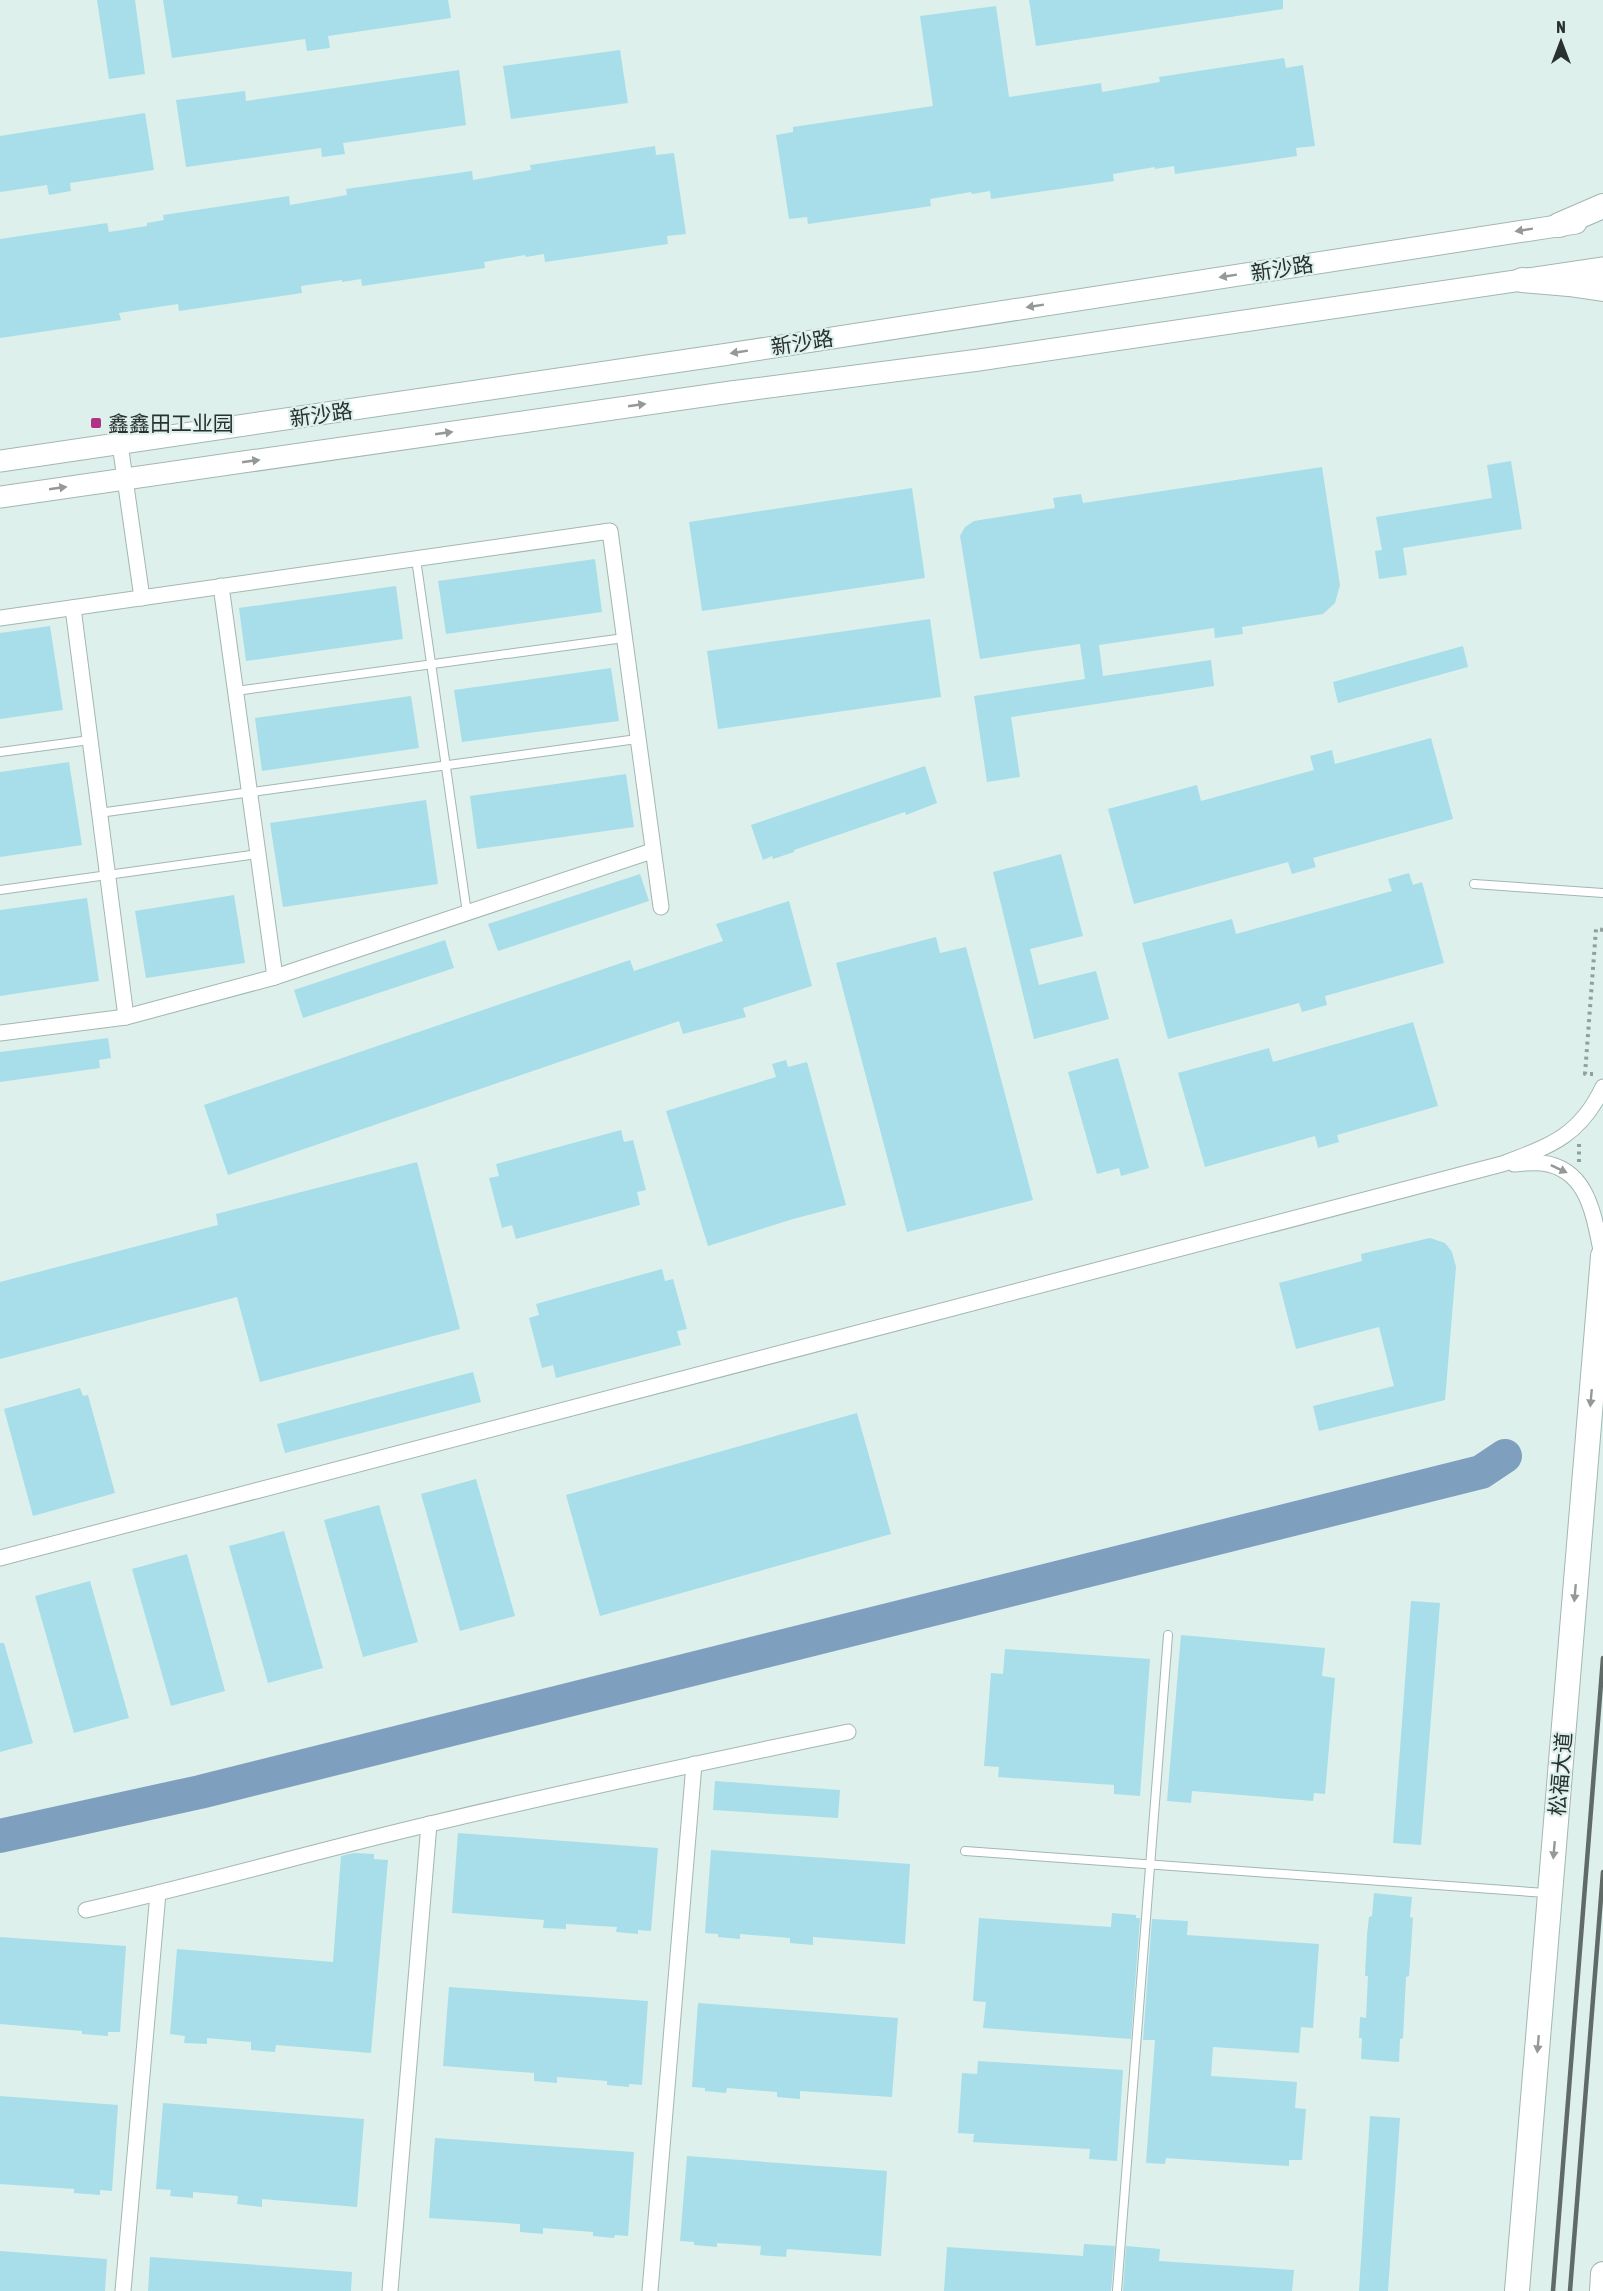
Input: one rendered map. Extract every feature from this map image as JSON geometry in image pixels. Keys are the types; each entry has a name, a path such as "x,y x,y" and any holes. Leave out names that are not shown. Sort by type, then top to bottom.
{"main road":[{"path":"1558,225 1603,206"},
{"name":"新沙路","path":"0,461 722,355 1603,219"},
{"name":"新沙路","path":"0,497 730,392 979,360 1603,268"},
{"path":"1522,280 1603,289"},
{"name":"松福大道","path":"1517,2291 1603,1258"},
{"path":"1602,2291 1603,2274"}],"street":[{"path":"120,444 142,598"},
{"path":"0,618 610,531 661,907"},
{"path":"221,586 275,977"},
{"path":"73,608 126,1017"},
{"path":"0,1033 126,1017 275,977 652,851"},
{"path":"0,1558 1502,1164 1546,1147 1571,1131 1588,1113 1599,1080"},
{"path":"1502,1164 1542,1163 1556,1166 1576,1178 1586,1191 1603,1258"},
{"path":"86,1910 429,1824 848,1732"},
{"path":"650,2291 694,1764"},
{"path":"390,2291 429,1824"},
{"path":"123,2291 158,1893"}],"lane":[{"path":"416,559 467,913"},
{"path":"236,691 624,638"},
{"path":"99,813 637,739"},
{"path":"0,752 90,740"},
{"path":"0,890 258,854"},
{"path":"1474,884 1603,893"},
{"path":"1117,2291 1168,1635"},
{"path":"965,1851 1550,1894"}],"path":[{"path":"1599,1080 1585,1074 1596,929 1603,930"},
{"path":"1575,1137 1579,1143 1579,1172"}],"building":[{"path":"97,0 135,0 145,74 109,79"},
{"path":"163,0 448,0 451,18 328,36 330,48 307,51 305,39 172,58"},
{"path":"1029,0 1283,0 1283,9 1036,46"},
{"path":"996,6 1009,97 1101,83 1102,92 1160,82 1159,77 1284,58 1286,68 1303,65 1315,146 1296,148 1297,156 1175,174 1174,166 1155,169 1155,167 1113,174 1114,181 991,199 990,191 972,194 971,192 930,199 931,206 808,224 807,217 789,219 776,135 793,132 793,127 933,106 920,16"},
{"path":"620,50 628,103 511,119 503,66"},
{"path":"459,70 466,125 343,143 345,154 322,157 321,148 186,167 176,100 245,91 246,101"},
{"path":"145,113 154,170 70,183 71,191 49,195 47,185 0,192 0,136"},
{"path":"655,146 656,155 674,153 686,234 667,236 668,244 545,262 544,254 526,257 525,255 484,262 485,268 362,286 361,279 342,282 342,280 301,286 302,293 179,311 178,304 119,313 121,320 0,338 0,239 107,223 109,232 147,226 147,223 164,220 163,215 289,196 290,205 347,195 346,189 472,171 473,180 531,170 530,165"},
{"path":"1511,461 1522,529 1403,548 1407,575 1379,579 1375,551 1382,550 1376,517 1492,498 1487,465"},
{"path":"1322,467 1340,585 1335,603 1323,614 1242,627 1243,634 1215,638 1214,628 1099,645 1103,676 1211,660 1214,686 1011,717 1020,777 987,782 974,696 1085,679 1080,644 980,659 960,536 965,527 974,521 1055,508 1053,498 1081,494 1083,503"},
{"path":"912,488 925,578 702,611 689,522"},
{"path":"595,559 602,612 446,634 438,581"},
{"path":"396,586 403,639 246,661 239,608"},
{"path":"930,619 941,697 718,729 707,651"},
{"path":"50,626 63,710 0,719 0,633"},
{"path":"1463,646 1468,667 1338,703 1333,682"},
{"path":"611,668 619,721 462,742 454,690"},
{"path":"411,696 419,748 262,771 255,718"},
{"path":"1431,738 1453,819 1313,858 1316,867 1292,874 1288,862 1134,904 1108,809 1197,785 1201,801 1314,770 1310,756 1332,750 1335,764"},
{"path":"69,762 82,845 0,857 0,772"},
{"path":"925,766 937,803 906,815 905,812 773,859 772,856 763,860 751,825"},
{"path":"626,774 634,827 477,849 470,796"},
{"path":"426,800 438,884 283,907 270,823"},
{"path":"1061,854 1083,936 1030,949 1039,985 1096,971 1109,1019 1034,1039 993,872"},
{"path":"1409,873 1413,885 1422,882 1444,963 1325,996 1327,1005 1302,1012 1299,1003 1168,1039 1142,943 1232,919 1236,934 1392,891 1388,879"},
{"path":"640,874 649,901 498,951 488,924"},
{"path":"234,895 245,963 146,978 135,911"},
{"path":"87,898 99,981 0,996 0,910"},
{"path":"789,901 812,986 743,1008 746,1017 683,1034 679,1021 228,1175 204,1105 630,960 634,971 723,941 716,924"},
{"path":"936,937 940,953 966,947 1033,1200 907,1232 836,963"},
{"path":"445,940 454,968 303,1018 294,990"},
{"path":"1413,1022 1438,1106 1337,1135 1339,1142 1318,1148 1315,1136 1205,1167 1178,1073 1269,1048 1273,1062"},
{"path":"108,1038 111,1058 99,1060 100,1068 0,1082 0,1052"},
{"path":"1118,1058 1149,1168 1121,1176 1119,1168 1097,1174 1068,1072"},
{"path":"786,1060 788,1067 807,1062 846,1205 708,1246 666,1111 776,1077 772,1064"},
{"path":"621,1130 624,1142 633,1140 646,1190 637,1192 640,1205 516,1239 512,1225 502,1228 489,1178 499,1176 496,1164"},
{"path":"417,1162 460,1329 260,1382 237,1297 0,1359 0,1282 218,1225 216,1214"},
{"path":"1430,1238 1445,1243 1452,1252 1456,1267 1445,1400 1319,1431 1313,1406 1394,1386 1379,1327 1296,1349 1279,1283 1362,1261 1361,1254"},
{"path":"662,1269 665,1281 673,1279 687,1329 677,1331 681,1345 556,1378 553,1365 542,1368 529,1318 539,1315 536,1304"},
{"path":"473,1372 481,1402 285,1453 277,1424"},
{"path":"80,1388 83,1396 88,1395 115,1493 33,1516 4,1409"},
{"path":"857,1413 891,1534 600,1616 566,1495"},
{"path":"476,1479 515,1616 460,1631 421,1494"},
{"path":"379,1505 418,1642 363,1657 324,1520"},
{"path":"284,1531 323,1668 268,1683 229,1546"},
{"path":"187,1554 225,1691 171,1706 132,1569"},
{"path":"90,1581 129,1718 74,1733 35,1596"},
{"path":"1411,1601 1440,1603 1421,1845 1393,1843"},
{"path":"1181,1635 1325,1648 1322,1676 1335,1678 1325,1794 1314,1793 1313,1801 1192,1791 1191,1803 1167,1801"},
{"path":"0,1643 4,1643 33,1743 0,1752"},
{"path":"1005,1649 1150,1659 1140,1796 1114,1794 1114,1785 998,1777 999,1767 984,1766 991,1673 1003,1674"},
{"path":"715,1781 840,1790 838,1818 713,1810"},
{"path":"458,1833 658,1848 651,1931 638,1930 638,1934 616,1932 617,1927 566,1924 566,1929 543,1928 544,1920 452,1913"},
{"path":"711,1850 910,1864 905,1944 813,1937 813,1945 790,1943 790,1938 740,1934 740,1939 705,1933"},
{"path":"354,1853 374,1854 374,1859 388,1860 371,2053 276,2045 275,2052 251,2050 251,2042 207,2038 207,2044 184,2043 185,2036 170,2034 177,1949 333,1962 341,1856"},
{"path":"1374,1893 1412,1897 1409,1976 1406,1977 1403,2038 1400,2039 1399,2062 1361,2059 1360,2017 1366,2018 1367,1935 1369,1917 1372,1916"},
{"path":"1112,1913 1136,1915 1136,1918 1140,1918 1131,2039 983,2028 986,2002 973,2001 979,1918 1111,1927"},
{"path":"1152,1919 1188,1921 1187,1935 1319,1944 1313,2028 1301,2027 1299,2053 1213,2047 1211,2076 1297,2082 1295,2108 1306,2109 1302,2160 1289,2160 1289,2166 1166,2158 1165,2164 1146,2163 1155,2040 1143,2040"},
{"path":"0,1937 126,1946 120,2032 108,2032 108,2036 82,2034 82,2031 0,2024"},
{"path":"449,1987 648,2001 642,2085 629,2084 629,2087 607,2085 607,2081 557,2077 557,2083 534,2081 534,2073 443,2066"},
{"path":"698,2003 898,2018 892,2097 800,2091 800,2099 777,2097 777,2092 727,2088 726,2093 692,2087"},
{"path":"978,2061 1123,2070 1117,2161 1089,2159 1090,2149 973,2142 974,2134 958,2133 962,2073 977,2074"},
{"path":"0,2096 118,2105 112,2191 100,2190 100,2195 74,2193 74,2189 0,2184"},
{"path":"163,2103 364,2119 357,2207 262,2199 262,2207 237,2204 238,2196 193,2192 193,2198 170,2196 171,2190 156,2189"},
{"path":"1370,2116 1400,2118 1388,2291 1359,2291"},
{"path":"435,2138 634,2152 628,2236 615,2235 614,2238 593,2236 593,2232 543,2228 543,2234 520,2232 520,2224 429,2218"},
{"path":"687,2156 887,2171 881,2256 787,2249 786,2257 760,2255 761,2246 717,2243 717,2247 680,2241"},
{"path":"1084,2244 1115,2246 1111,2291 944,2291 947,2247 1083,2256"},
{"path":"1126,2246 1160,2249 1159,2261 1294,2270 1292,2291 1123,2291"},
{"path":"0,2251 107,2259 105,2291 0,2291"},
{"path":"150,2257 352,2272 351,2291 148,2291"}],"waterway":[{"path":"0,1836 200,1792 1481,1472 1505,1456"}],"railway":[{"path":"1553,2291 1603,1658"},
{"path":"1570,2291 1603,1872"}],"place":[{"name":"鑫鑫田工业园","path":"96,423"}]}
